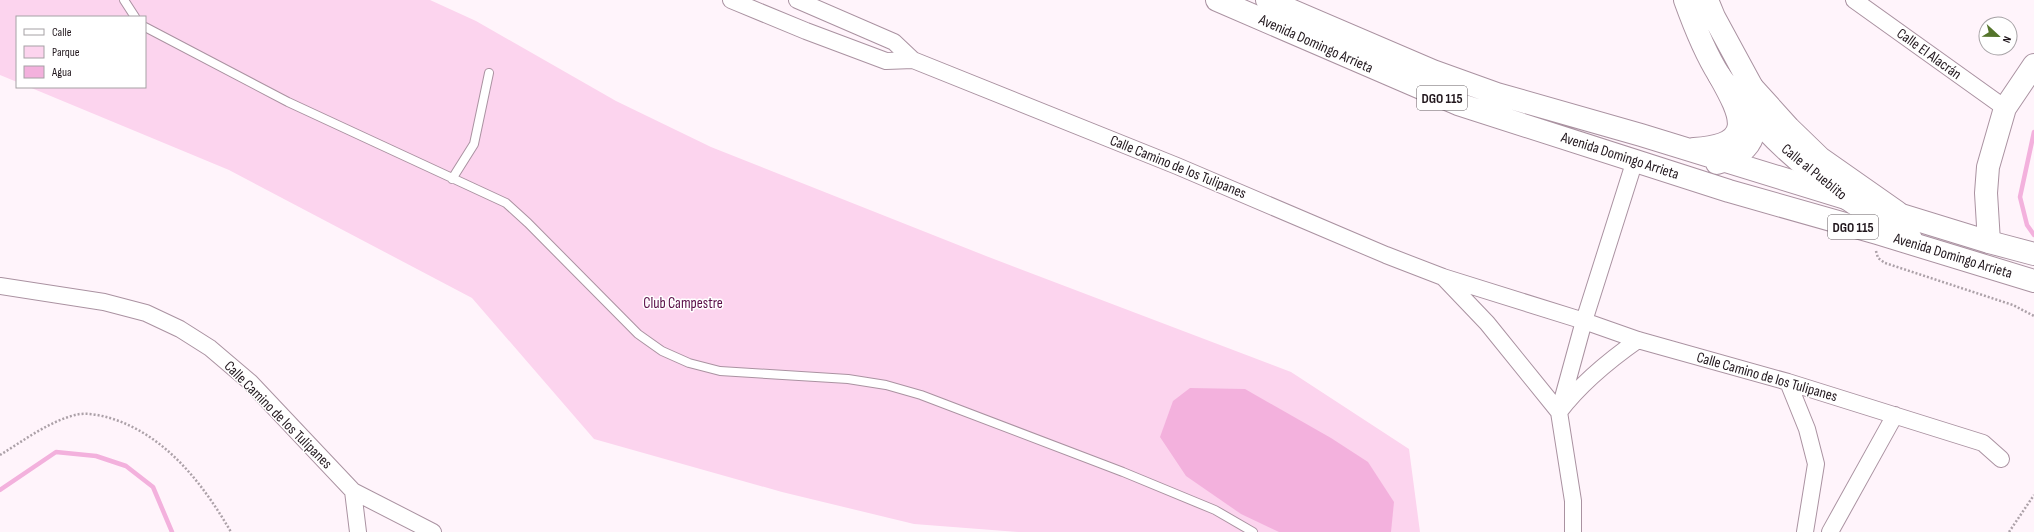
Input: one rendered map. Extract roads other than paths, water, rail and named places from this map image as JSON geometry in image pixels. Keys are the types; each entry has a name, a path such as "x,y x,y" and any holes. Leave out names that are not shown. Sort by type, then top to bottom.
{"main road":[{"name":"Avenida Domingo Arrieta","path":"1217,0 1458,104 1675,174 1814,216 1877,233 2033,281"},
{"name":"Avenida Domingo Arrieta","path":"1267,0 1433,71 1497,94 1641,135 1685,150 1996,244 2034,254"},
{"path":"1685,150 1723,144 1732,138 1739,126 1737,107 1703,42 1686,0"},
{"name":"Calle al Pueblito","path":"1707,0 1752,87 1789,128 1820,158 1901,215"},
{"path":"1996,244 1986,193 1988,167 2005,108 2034,65"},
{"name":"Calle al Pueblito","path":"1719,75 1756,120 1781,146 1815,176 1845,198 1927,249"},
{"path":"1675,174 1725,161 1737,156 1747,147 1752,140 1756,120 1752,87"},
{"path":"1635,160 1641,135"}],"street":[{"name":"Calle Camino de los Tulipanes","path":"730,0 886,61 912,60"},
{"name":"Calle Camino de los Tulipanes","path":"796,0 894,42 912,60 1177,166 1386,255 1443,277 1638,340 1788,382 1983,443 2001,459"},
{"name":"Calle El Alacrán","path":"1854,0 2005,108"},
{"path":"1573,532 1573,501 1560,412 1584,322 1635,160"},
{"name":"Calle Camino de los Tulipanes","path":"1443,277 1488,323 1560,412"},
{"name":"Calle Camino de los Tulipanes","path":"2,288 104,302 146,313 180,329 210,348 250,382 353,491 433,532"},
{"path":"1560,412 1576,390 1612,359 1638,340"},
{"path":"1788,382 1807,429 1816,464 1804,532"},
{"path":"1830,532 1895,415"},
{"path":"353,491 358,532"}],"lane":[{"path":"124,0 134,16"},
{"path":"146,28 288,102 506,203 528,223 638,334 662,351 689,363 720,371 848,379 886,385 921,395 1123,472 1215,510 1253,532"},
{"path":"452,179 474,144 489,73"}],"water":[{"path":"1190,388 1245,389 1331,438 1368,462 1394,502 1391,532 1279,532 1241,514 1186,476 1160,437 1173,401"}],"waterway":[{"path":"2034,132 2020,197 2027,225 2034,235"},
{"path":"0,490 56,452 96,456 126,466 153,487 172,532"}],"park label":[{"name":"Club Campestre","path":"683,303"}]}
